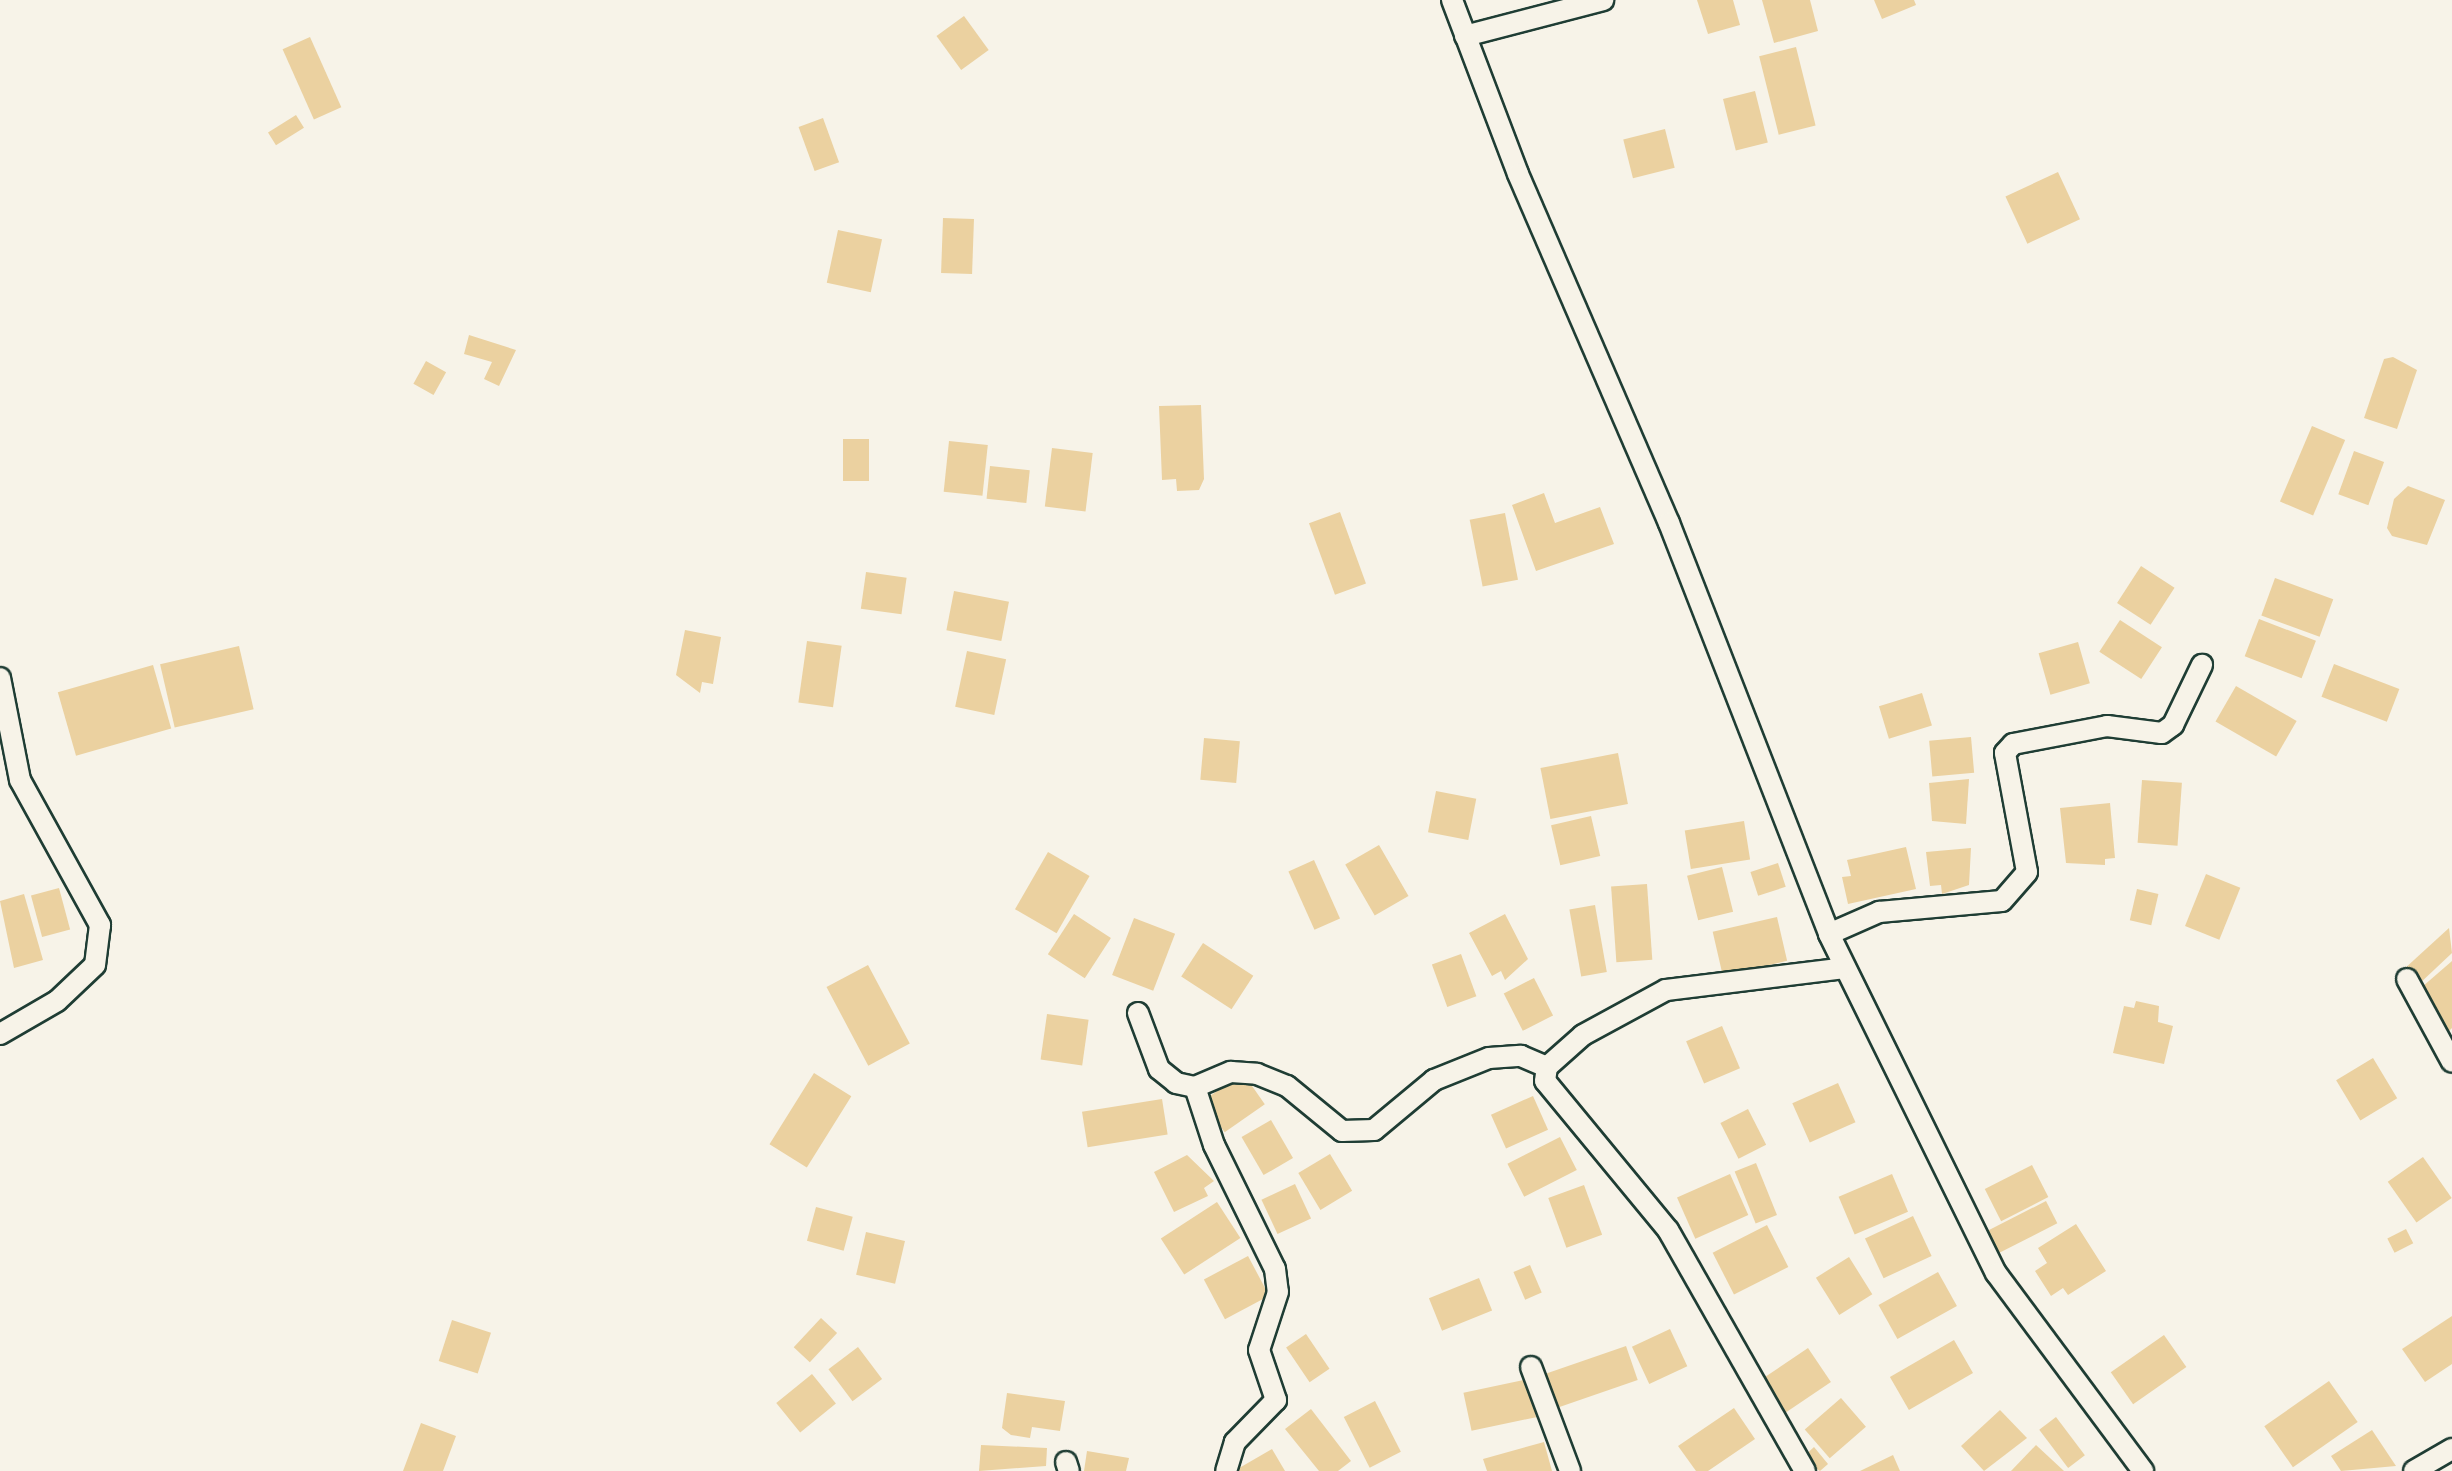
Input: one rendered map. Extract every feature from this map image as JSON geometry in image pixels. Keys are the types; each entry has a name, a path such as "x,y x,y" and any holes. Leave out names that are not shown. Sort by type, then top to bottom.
{"street":[{"path":"1452,0 1669,523 1829,934 1900,1067 1996,1273 2143,1471"},
{"path":"1464,36 1603,0"},
{"path":"1829,934 1879,912 2002,901 2027,872 2004,753 2013,744 2107,726 2162,733 2172,725 2202,665"},
{"path":"0,678 20,780 100,925 95,965 57,1001 0,1034"},
{"path":"1547,1067 1583,1035 1666,990 1846,968"},
{"path":"2407,979 2452,1062"},
{"path":"1138,1012 1165,1076 1195,1088 1231,1072 1257,1074 1287,1086 1342,1131 1374,1130 1434,1080 1459,1068 1521,1056 1547,1067"},
{"path":"1547,1067 1550,1094 1668,1230 1706,1290 1805,1471"},
{"path":"1195,1088 1214,1145 1275,1269 1278,1292 1259,1350 1276,1400 1235,1442 1226,1471"},
{"path":"1531,1368 1570,1471"},
{"path":"2414,1471 2452,1449"}],"building":[{"path":"1697,0 1733,0 1740,25 1708,34"},
{"path":"1762,0 1810,0 1818,31 1774,43"},
{"path":"1874,0 1914,0 1916,5 1882,19"},
{"path":"964,16 989,50 961,70 936,36"},
{"path":"310,37 341,107 314,120 283,49"},
{"path":"1796,47 1816,126 1779,135 1759,56"},
{"path":"1755,91 1768,142 1736,150 1723,99"},
{"path":"296,115 304,128 276,145 268,132"},
{"path":"823,118 839,162 815,171 799,127"},
{"path":"1665,129 1675,168 1633,178 1623,139"},
{"path":"2058,172 2080,219 2027,244 2005,197"},
{"path":"943,218 974,219 972,274 941,273"},
{"path":"838,230 882,239 871,292 827,283"},
{"path":"469,335 516,350 499,386 484,379 492,362 464,354"},
{"path":"2393,357 2417,370 2397,429 2364,418 2384,359"},
{"path":"426,361 446,372 434,395 413,384"},
{"path":"1201,405 1204,479 1199,490 1177,491 1176,479 1162,480 1159,406"},
{"path":"2312,426 2345,440 2313,516 2280,501"},
{"path":"843,439 869,439 869,481 843,481"},
{"path":"949,441 988,445 982,496 944,492"},
{"path":"1052,448 1093,453 1086,512 1045,507"},
{"path":"2354,451 2384,462 2368,505 2338,494"},
{"path":"990,466 1030,470 1026,503 987,499"},
{"path":"2408,486 2445,500 2427,545 2392,536 2387,528 2394,499"},
{"path":"1544,493 1555,523 1600,507 1614,544 1536,571 1512,505"},
{"path":"1340,512 1366,583 1335,595 1309,523"},
{"path":"1505,513 1518,580 1483,587 1470,520"},
{"path":"2141,566 2175,588 2151,625 2117,603"},
{"path":"866,572 907,578 901,614 861,609"},
{"path":"2275,578 2333,599 2320,637 2261,616"},
{"path":"954,591 1009,602 1001,641 946,630"},
{"path":"2259,619 2316,641 2302,678 2245,656"},
{"path":"2120,620 2162,647 2141,679 2099,652"},
{"path":"685,630 721,637 713,684 702,682 700,693 676,675"},
{"path":"807,641 842,646 833,707 798,702"},
{"path":"2078,642 2090,683 2050,695 2039,653"},
{"path":"239,646 254,709 175,728 160,664"},
{"path":"967,651 1006,659 994,715 955,707"},
{"path":"2334,664 2399,689 2387,722 2321,697"},
{"path":"153,665 171,728 76,756 58,692"},
{"path":"2236,686 2297,721 2276,757 2216,722"},
{"path":"1922,693 1932,726 1889,739 1879,706"},
{"path":"1971,737 1974,773 1932,777 1929,741"},
{"path":"1204,738 1240,741 1236,783 1200,780"},
{"path":"1618,753 1628,804 1550,819 1540,768"},
{"path":"1969,779 1966,824 1932,821 1929,783"},
{"path":"2142,780 2182,783 2178,846 2138,843"},
{"path":"1436,791 1476,799 1468,840 1428,832"},
{"path":"2110,803 2115,858 2105,859 2105,865 2066,863 2060,808"},
{"path":"1591,816 1600,856 1560,865 1551,825"},
{"path":"1744,821 1750,860 1691,869 1685,830"},
{"path":"1379,845 1408,896 1375,916 1345,865"},
{"path":"1906,847 1916,889 1848,904 1842,877 1851,876 1847,860"},
{"path":"1971,848 1969,885 1942,894 1941,885 1930,886 1926,852"},
{"path":"1048,852 1090,876 1057,933 1015,909"},
{"path":"1314,860 1340,918 1314,930 1288,871"},
{"path":"1778,863 1786,887 1758,896 1750,872"},
{"path":"1722,867 1733,912 1698,920 1687,876"},
{"path":"2206,874 2240,888 2219,940 2185,926"},
{"path":"1647,884 1652,960 1616,962 1611,887"},
{"path":"59,888 70,930 42,937 31,896"},
{"path":"2137,889 2158,894 2151,925 2130,920"},
{"path":"24,894 43,960 14,968 0,901"},
{"path":"1595,905 1607,972 1581,976 1569,910"},
{"path":"1074,914 1111,938 1085,978 1048,954"},
{"path":"1505,914 1528,959 1505,980 1501,971 1492,976 1469,933"},
{"path":"1777,917 1787,961 1723,976 1713,932"},
{"path":"1134,918 1175,934 1153,991 1112,975"},
{"path":"2449,928 2452,953 2418,985 2403,970"},
{"path":"1203,943 1253,976 1232,1009 1181,977"},
{"path":"1461,954 1476,996 1447,1007 1432,965"},
{"path":"2452,961 2452,1028 2449,1031 2415,993"},
{"path":"868,965 910,1044 868,1066 827,987"},
{"path":"1534,978 1553,1015 1523,1031 1504,993"},
{"path":"2136,1001 2159,1006 2158,1022 2173,1026 2164,1064 2113,1053 2124,1006 2134,1008"},
{"path":"1047,1014 1089,1020 1082,1065 1041,1060"},
{"path":"1722,1026 1740,1068 1704,1084 1686,1041"},
{"path":"2373,1058 2397,1098 2360,1120 2336,1080"},
{"path":"814,1073 851,1096 807,1168 769,1144"},
{"path":"1243,1073 1265,1104 1225,1132 1203,1101"},
{"path":"1838,1083 1855,1122 1810,1143 1792,1103"},
{"path":"1533,1096 1548,1130 1506,1149 1491,1115"},
{"path":"1162,1099 1168,1135 1088,1147 1082,1112"},
{"path":"1748,1109 1766,1145 1739,1159 1720,1123"},
{"path":"1271,1120 1293,1158 1264,1175 1242,1137"},
{"path":"1560,1137 1577,1170 1524,1197 1507,1164"},
{"path":"1330,1154 1352,1191 1320,1210 1298,1173"},
{"path":"1187,1155 1214,1181 1204,1188 1208,1196 1174,1212 1154,1172"},
{"path":"2423,1157 2452,1198 2416,1223 2388,1182"},
{"path":"1756,1163 1777,1215 1756,1224 1735,1172"},
{"path":"2032,1165 2048,1197 2001,1221 1985,1189"},
{"path":"1730,1174 1748,1215 1695,1239 1677,1198"},
{"path":"1892,1174 1908,1212 1855,1234 1839,1197"},
{"path":"1295,1184 1311,1218 1278,1234 1261,1200"},
{"path":"1584,1185 1602,1235 1566,1248 1548,1198"},
{"path":"2046,1201 2057,1223 1999,1253 1988,1231"},
{"path":"1217,1202 1240,1238 1184,1275 1161,1238"},
{"path":"816,1207 853,1217 844,1251 807,1241"},
{"path":"1913,1216 1932,1256 1884,1278 1865,1238"},
{"path":"2076,1224 2106,1271 2068,1295 2063,1288 2051,1296 2035,1271 2047,1263 2038,1248"},
{"path":"1767,1225 1788,1267 1734,1295 1713,1253"},
{"path":"2406,1229 2413,1243 2395,1253 2387,1239"},
{"path":"866,1232 905,1241 895,1284 856,1275"},
{"path":"1248,1256 1269,1296 1225,1319 1204,1279"},
{"path":"1849,1257 1872,1294 1839,1315 1816,1278"},
{"path":"1530,1265 1542,1293 1525,1300 1513,1272"},
{"path":"1938,1272 1957,1306 1897,1339 1879,1305"},
{"path":"1479,1278 1492,1310 1442,1331 1429,1298"},
{"path":"2452,1316 2452,1364 2425,1382 2402,1349"},
{"path":"821,1318 837,1333 810,1362 794,1347"},
{"path":"452,1320 491,1333 478,1374 439,1361"},
{"path":"1670,1329 1687,1366 1649,1384 1632,1347"},
{"path":"1306,1334 1329,1369 1310,1382 1286,1347"},
{"path":"2164,1335 2186,1367 2133,1404 2111,1372"},
{"path":"1954,1340 1973,1373 1909,1410 1890,1377"},
{"path":"1626,1346 1638,1380 1557,1408 1546,1374"},
{"path":"858,1347 882,1379 853,1401 828,1369"},
{"path":"1808,1348 1831,1382 1778,1418 1755,1384"},
{"path":"812,1374 836,1404 800,1432 776,1403"},
{"path":"1528,1379 1536,1417 1472,1431 1463,1393"},
{"path":"2329,1381 2358,1422 2293,1467 2264,1426"},
{"path":"1007,1393 1065,1401 1060,1431 1032,1427 1030,1438 1011,1435 1002,1428"},
{"path":"1841,1398 1866,1427 1830,1458 1805,1429"},
{"path":"1375,1401 1401,1452 1370,1468 1344,1417"},
{"path":"1734,1408 1755,1439 1708,1471 1696,1471 1678,1446"},
{"path":"1311,1409 1351,1461 1338,1471 1319,1471 1285,1429"},
{"path":"2000,1410 2027,1438 1984,1471 1961,1446"},
{"path":"2056,1417 2085,1455 2068,1468 2039,1430"},
{"path":"421,1423 456,1436 443,1471 403,1471"},
{"path":"2372,1430 2396,1466 2341,1471 2331,1456"},
{"path":"1544,1442 1552,1471 1487,1471 1483,1459"},
{"path":"981,1445 1047,1448 1046,1466 979,1471"},
{"path":"2036,1445 2064,1471 2011,1471"},
{"path":"1814,1447 1828,1464 1820,1471 1801,1459"},
{"path":"1272,1449 1285,1471 1234,1471"},
{"path":"1087,1451 1129,1458 1126,1471 1084,1471"},
{"path":"1893,1455 1900,1471 1860,1471"}]}
